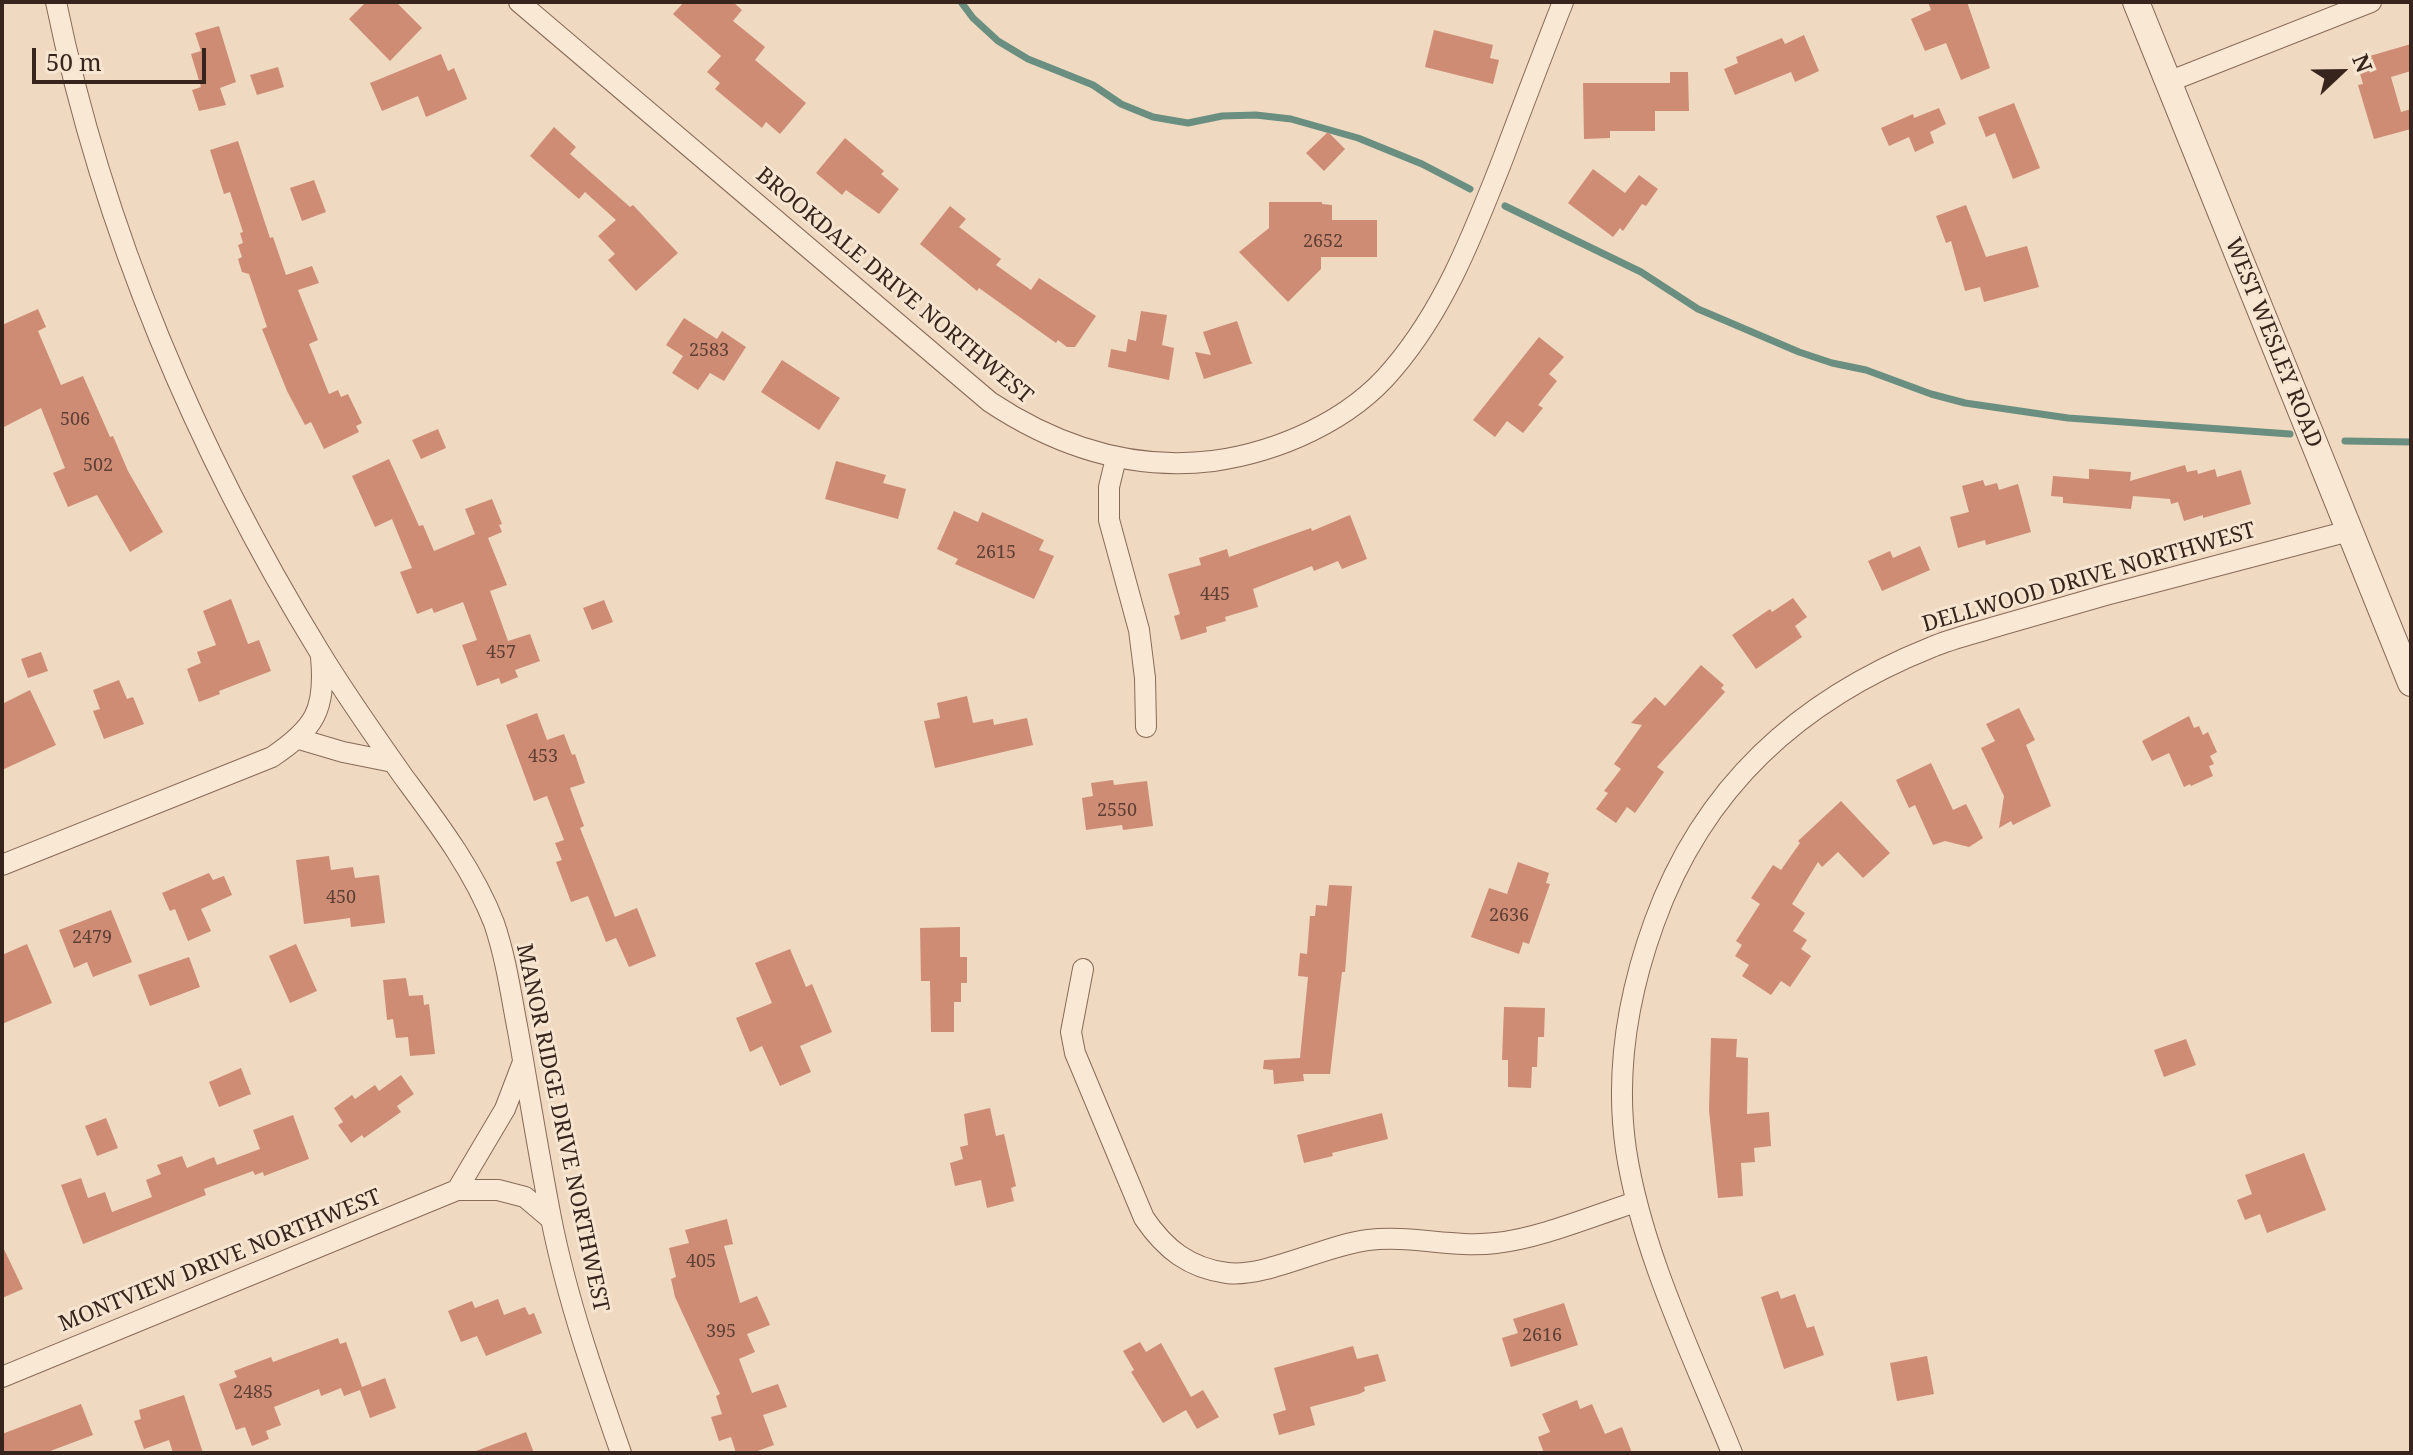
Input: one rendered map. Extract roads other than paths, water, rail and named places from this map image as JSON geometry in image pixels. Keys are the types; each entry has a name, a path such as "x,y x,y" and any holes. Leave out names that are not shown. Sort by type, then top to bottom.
{"street":[{"name":"MANOR RIDGE DRIVE NORTHWEST","path":"56,2 80,102 108,198 141,292 221,475 267,563 320,653 471,873 494,923 506,967 551,1219 584,1346 621,1453"},
{"name":"BROOKDALE DRIVE NORTHWEST","path":"519,2 990,402 1050,437 1116,458 1152,463 1229,459 1299,437 1335,417 1393,370 1436,308 1467,251 1563,2"},
{"name":"WEST WESLEY ROAD","path":"2136,2 2411,683"},
{"path":"2168,82 2371,2"},
{"path":"1116,458 1109,487 1109,520 1139,630 1145,678 1146,727"},
{"name":"DELLWOOD DRIVE NORTHWEST","path":"1732,1453 1653,1256 1636,1202 1626,1147 1622,1082 1627,1025 1640,962 1662,901 1688,850 1724,794 1768,746 1800,718 1887,666 1936,645 2084,601 2349,531"},
{"path":"2,865 272,757 299,739 316,714 323,683 320,653"},
{"path":"299,739 393,762"},
{"path":"1083,969 1071,1032 1075,1053 1144,1218 1169,1249 1203,1268 1230,1274 1253,1272 1330,1247 1369,1240 1400,1239 1459,1245 1498,1243 1636,1202"},
{"path":"457,1190 505,1109 523,1062"},
{"name":"MONTVIEW DRIVE NORTHWEST","path":"2,1377 457,1190 498,1190 525,1197 551,1219"}],"waterway":[{"path":"961,2 998,41 1028,59 1093,85 1121,104 1153,117 1188,123 1222,116 1256,115 1291,119 1358,138 1422,164 1470,189"},
{"path":"1505,206 1641,272 1698,309 1799,352 1866,370 1931,394 1965,403 2068,418 2290,434"},
{"path":"2345,441 2411,442"}]}
